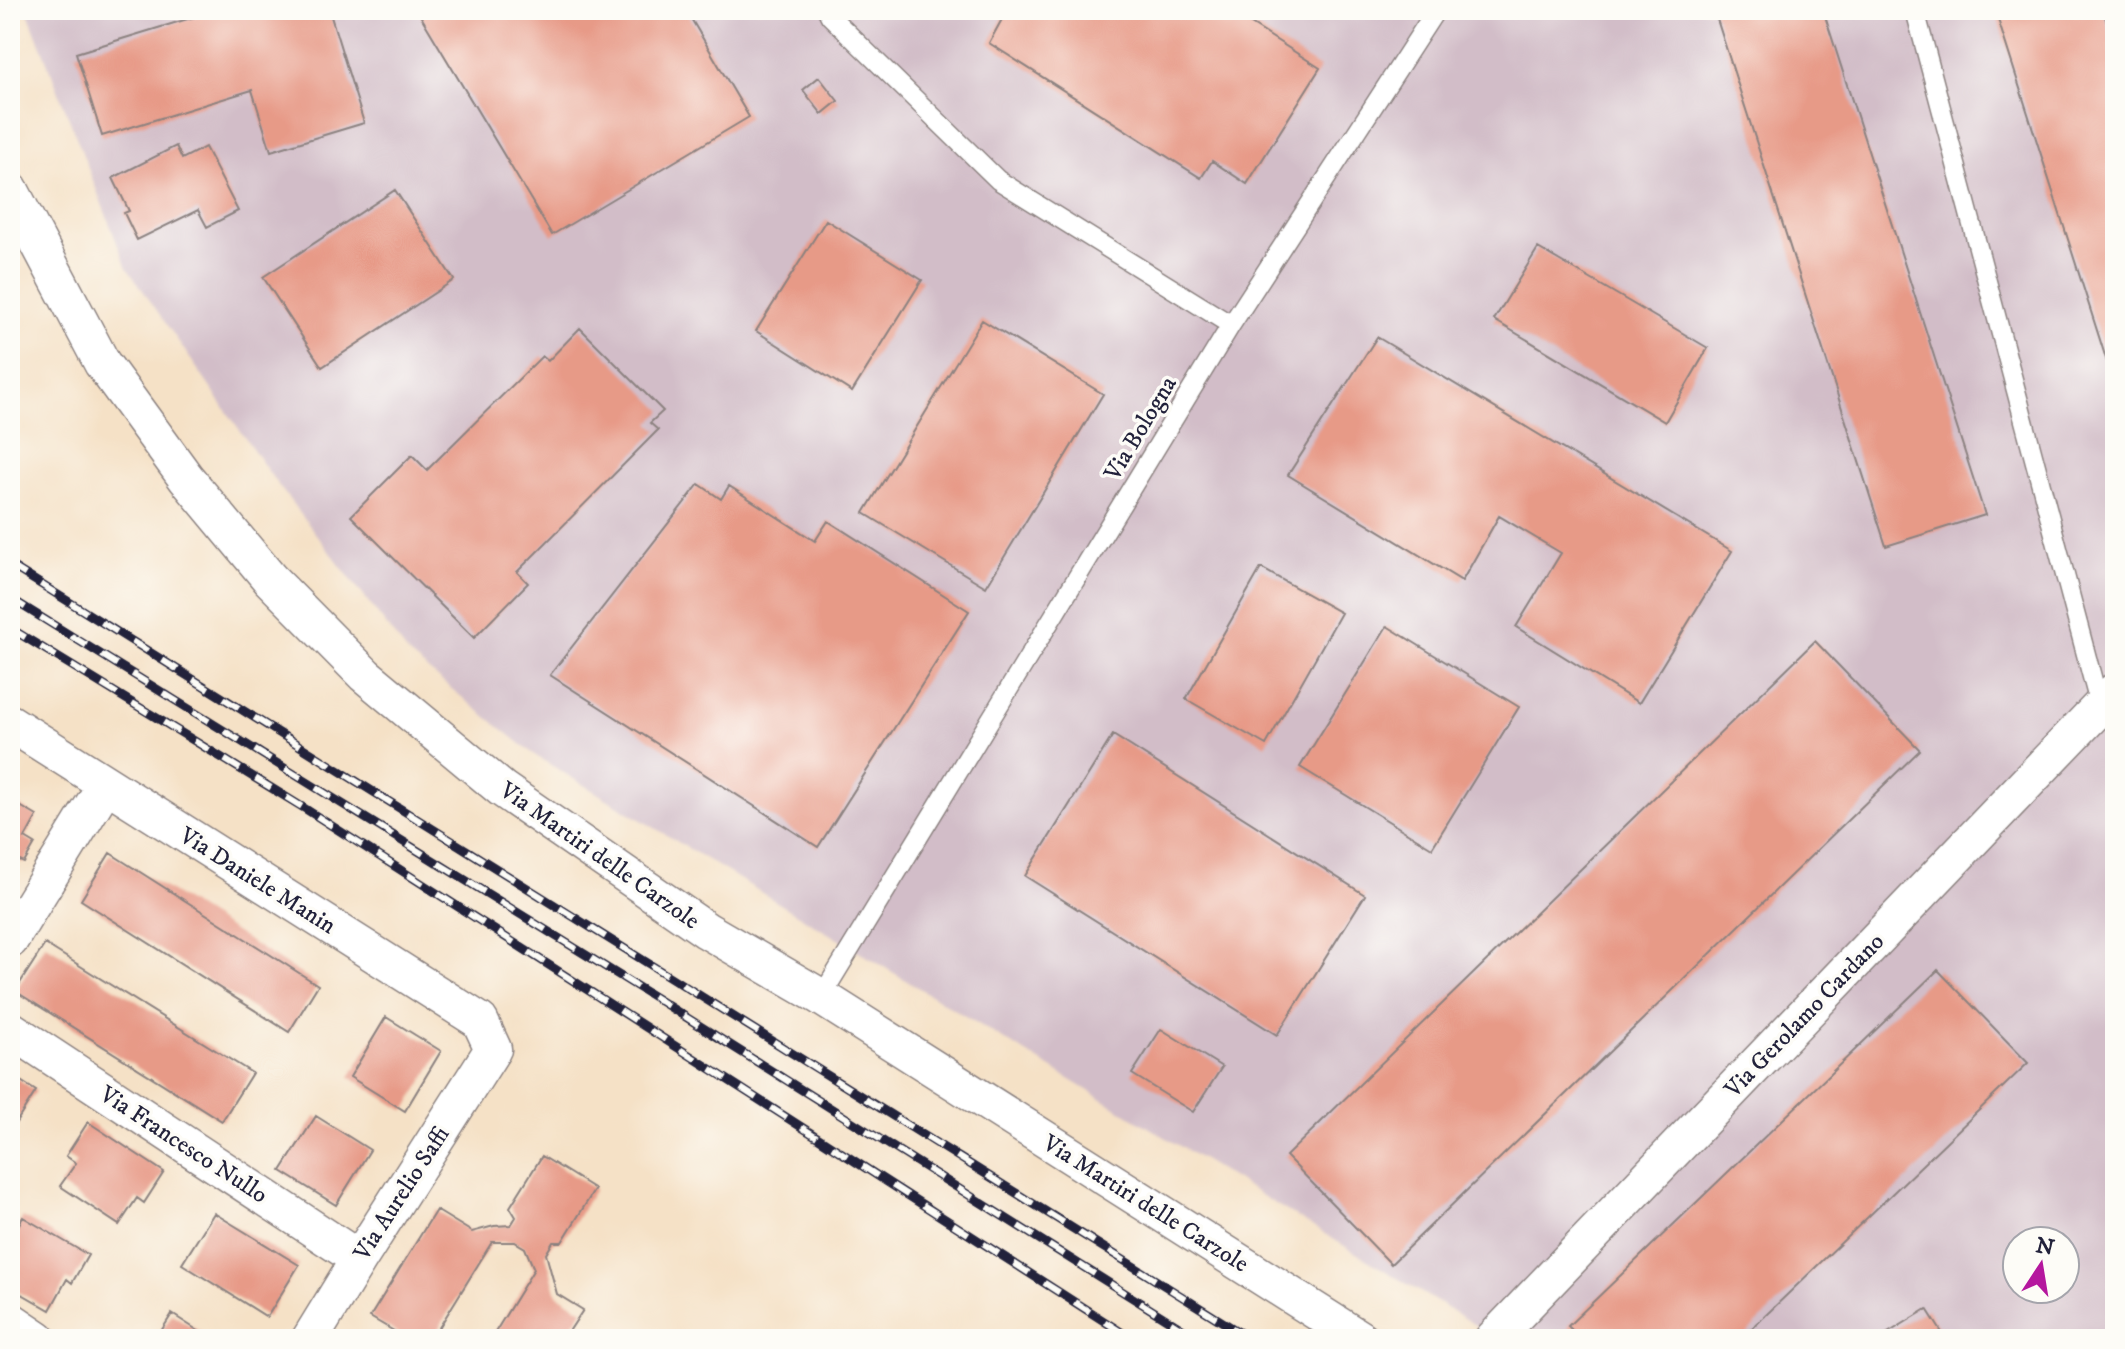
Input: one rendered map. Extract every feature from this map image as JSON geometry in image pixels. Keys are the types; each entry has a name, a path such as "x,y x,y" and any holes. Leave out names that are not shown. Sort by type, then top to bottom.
{"street":[{"name":"Via Martiri delle Carzole","path":"10,189 102,363 186,478 270,579 365,675 502,789 706,930 821,997 1360,1339"},
{"name":"Via Gerolamo Cardano","path":"1493,1339 2108,699"},
{"name":"Via Daniele Manin","path":"10,723 480,1021 493,1049"},
{"path":"10,940 106,784"},
{"name":"Via Francesco Nullo","path":"10,1029 359,1259"},
{"name":"Via Aurelio Saffi","path":"310,1339 493,1049"},
{"path":"10,1320 38,1339"}],"lane":[{"path":"827,10 998,180 1231,325"},
{"name":"Via Bologna","path":"821,997 1231,325 1436,10"},
{"path":"1915,10 2108,699"}],"shaded area":[{"path":"27,10 2115,10 2115,1339 1498,1339 536,756 410,656 275,481 126,266"}],"building":[{"path":"217,10 329,10 364,123 271,151 252,90 102,136 76,53"},
{"path":"417,10 686,10 749,117 552,235"},
{"path":"1007,10 1229,10 1320,68 1247,184 1212,161 1201,178 989,43"},
{"path":"1714,10 1823,10 1985,515 1886,546"},
{"path":"1995,10 2103,10 2115,48 2115,387"},
{"path":"819,77 838,101 822,114 803,90"},
{"path":"176,146 182,159 205,147 238,211 207,227 198,210 137,240 124,213 129,211 113,178"},
{"path":"395,190 454,280 322,367 263,277"},
{"path":"826,220 922,280 852,392 756,331"},
{"path":"1538,248 1708,348 1665,422 1494,320"},
{"path":"982,320 1103,394 986,587 864,513"},
{"path":"580,328 663,411 650,423 658,430 517,572 528,583 474,638 351,516 412,455 427,470 542,356 548,361"},
{"path":"1377,337 1732,551 1639,703 1516,627 1561,553 1499,516 1462,581 1288,475"},
{"path":"699,484 721,499 729,486 815,541 828,521 969,611 818,847 550,675"},
{"path":"1261,568 1341,613 1266,745 1186,699"},
{"path":"1387,626 1519,707 1432,848 1300,767"},
{"path":"1815,641 1920,750 1391,1264 1286,1156"},
{"path":"1113,735 1365,895 1277,1035 1025,876"},
{"path":"10,800 37,816 25,838 35,844 24,863 13,858 10,863"},
{"path":"110,853 318,985 289,1032 81,900"},
{"path":"45,944 252,1073 222,1121 15,991"},
{"path":"1938,970 2028,1063 1741,1339 1581,1339 1568,1326"},
{"path":"386,1017 441,1051 405,1111 350,1077"},
{"path":"1161,1029 1222,1067 1193,1112 1132,1074"},
{"path":"10,1074 36,1091 10,1132"},
{"path":"316,1116 370,1150 336,1205 281,1171"},
{"path":"88,1122 164,1172 144,1203 137,1198 119,1225 60,1186 76,1163 66,1156"},
{"path":"542,1156 595,1189 562,1242 553,1242 546,1254 557,1294 583,1310 564,1339 491,1339 534,1269 525,1248 515,1242 492,1242 432,1339 402,1339 404,1337 370,1317 436,1210 472,1232 511,1225 516,1217 510,1207"},
{"path":"214,1213 299,1265 267,1317 182,1264"},
{"path":"23,1217 88,1255 72,1283 67,1279 50,1310 10,1287 10,1240"},
{"path":"1927,1309 1946,1339 1885,1339 1883,1336"},
{"path":"172,1314 211,1339 156,1339"}],"railway":[{"path":"10,565 1250,1339"},
{"path":"10,598 1198,1339"},
{"path":"10,628 304,808 1132,1339"}]}
